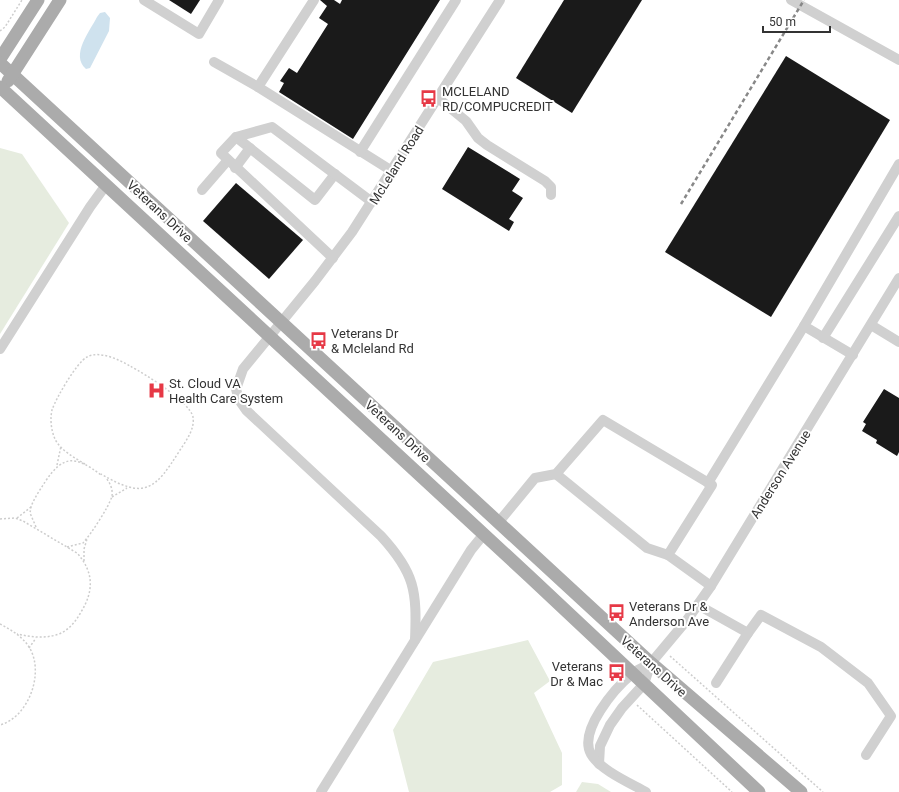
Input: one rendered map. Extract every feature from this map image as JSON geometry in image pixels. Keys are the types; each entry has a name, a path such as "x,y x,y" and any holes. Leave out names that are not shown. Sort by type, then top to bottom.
{"main road":[{"path":"0,58 38,0"},
{"path":"1,90 60,0"},
{"name":"Veterans Drive","path":"0,63 651,664 801,792"},
{"name":"Veterans Drive","path":"1,90 484,534 759,792"}],"street":[{"path":"144,0 199,34 219,0"},
{"path":"258,87 314,0"},
{"path":"360,152 456,0"},
{"path":"791,0 897,56"},
{"name":"McLeland Road","path":"415,640 413,588 408,571 397,553 381,536 246,410 239,400 236,390 243,369 333,258 372,202 438,98 496,2"},
{"path":"214,62 258,87 392,172"},
{"path":"438,98 466,121 483,142 545,181 550,186 551,195"},
{"path":"333,258 235,168 221,153 236,137 272,127 372,202"},
{"path":"236,137 316,200 335,174"},
{"path":"235,168 250,148"},
{"path":"202,190 228,160"},
{"path":"708,483 804,326 899,164"},
{"path":"0,349 90,207 106,185"},
{"path":"823,338 899,216"},
{"name":"Anderson Avenue","path":"599,764 598,753 604,736 630,699 644,684 651,664 698,605 711,586 899,278"},
{"path":"871,325 899,342"},
{"path":"804,326 853,355"},
{"path":"498,523 535,478 556,474 603,420 712,485 668,555"},
{"path":"556,474 647,548 668,555 711,586"},
{"path":"321,792 471,550 484,534"},
{"path":"698,605 748,633"},
{"path":"716,682 761,615 821,647 868,683 891,716 866,755"},
{"name":"Anderson Avenue","path":"599,764 590,753 588,746 590,730 605,704 633,673 651,664"},
{"path":"599,764 646,792"}],"path":[{"path":"0,31 5,27 22,0"},
{"path":"97,355 116,359 130,366 182,403 190,410 193,421 190,436 163,477 149,487 128,488 120,486 85,464 61,446 55,441 53,434 51,416 53,408 77,366 88,356 97,355"},
{"path":"0,519 20,517 31,507 56,467 60,458 61,446"},
{"path":"56,467 66,461 75,461 85,464"},
{"path":"101,474 110,483 112,497"},
{"path":"66,547 77,546 83,543 112,497 128,488"},
{"path":"31,507 30,512 37,529"},
{"path":"0,624 17,634 36,638 61,633 71,626 78,618 86,604 91,587 88,569 84,560 77,553 37,529 15,518"},
{"path":"84,560 84,549 87,538"},
{"path":"0,725 14,718 32,690 36,670 34,658 29,648 17,634"},
{"path":"29,648 36,638"},
{"path":"662,650 823,792"},
{"path":"630,699 732,792"}],"shaded area":[{"path":"0,148 22,154 69,223 0,334"},
{"path":"528,640 550,681 534,693 562,753 562,785 550,792 409,792 393,730 433,662"},
{"path":"582,782 598,784 611,792 576,792"}],"water":[{"path":"105,12 110,18 109,31 90,68 86,69 80,57 83,43 97,17 100,13"}],"building":[{"path":"169,0 200,0 191,14"},
{"path":"320,0 334,0 340,4 342,0 440,0 353,139 279,92 284,83 280,81 289,68 297,73 328,24 319,18 327,6"},
{"path":"564,0 642,0 572,113 516,78"},
{"path":"786,56 890,120 771,317 665,252"},
{"path":"468,147 520,179 512,191 523,198 509,219 514,222 509,231 442,189"},
{"path":"236,183 303,240 269,279 203,221"},
{"path":"884,389 899,398 899,452 897,456 876,443 877,440 862,431 866,424 863,422"}],"railway":[{"path":"681,204 804,0"}],"place":[{"name":"MCLELAND RD/COMPUCREDIT","path":"429,98"},
{"name":"Veterans Dr & Mcleland Rd","path":"318,340"},
{"name":"St. Cloud VA Health Care System","path":"156,390"},
{"name":"Veterans Dr & Anderson Ave","path":"616,613"},
{"name":"Veterans Dr & Mac","path":"616,673"}]}
